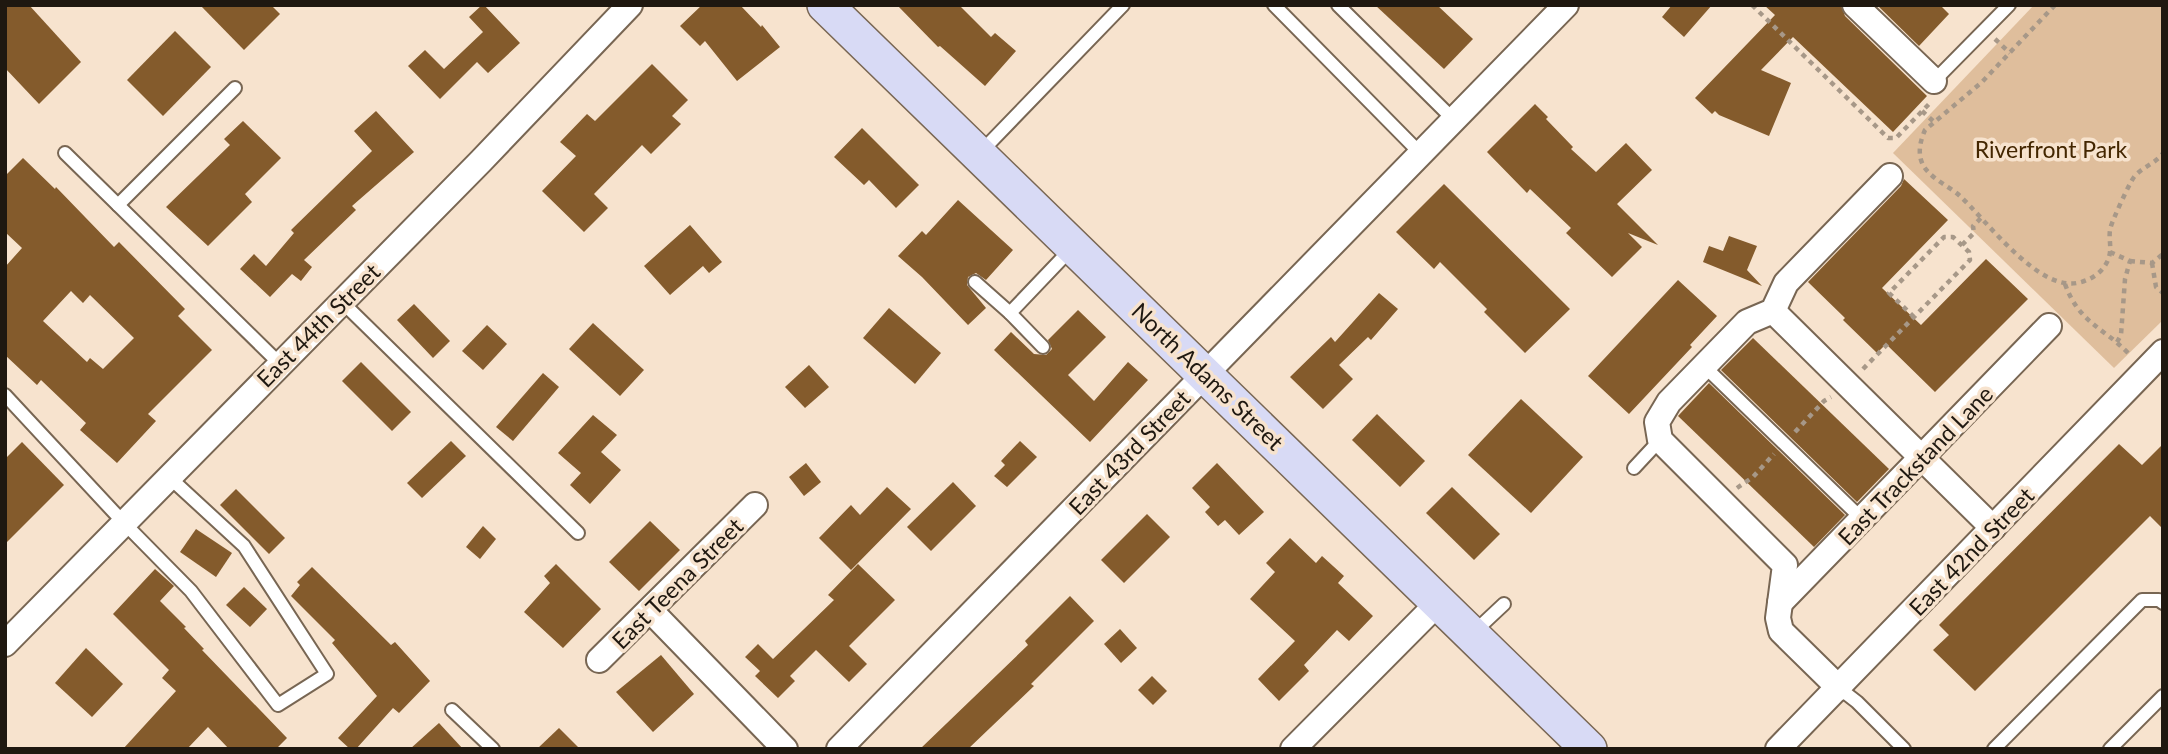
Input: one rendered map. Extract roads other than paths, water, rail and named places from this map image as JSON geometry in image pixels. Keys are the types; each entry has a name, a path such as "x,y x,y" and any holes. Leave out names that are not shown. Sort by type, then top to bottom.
{"street":[{"name":"North Adams Street","path":"825,5 1589,749"},
{"name":"East 43rd Street","path":"839,749 1566,5"},
{"path":"1855,5 1934,82"},
{"name":"East 44th Street","path":"5,644 481,161 619,9"},
{"path":"1839,688 1781,631 1778,618 1785,565 1658,431 1668,402 1747,322 1773,311 1787,283 1890,176"},
{"path":"1773,311 1993,528"},
{"name":"East Trackstand Lane","path":"1780,603 2049,326"},
{"name":"East 42nd Street","path":"1778,749 2163,352"},
{"name":"East Teena Street","path":"599,660 755,505"},
{"path":"1293,749 1438,601"},
{"path":"650,610 785,749"}],"lane":[{"path":"979,155 1122,5"},
{"path":"1274,5 1420,154"},
{"path":"1338,5 1454,120"},
{"path":"1934,82 2010,5"},
{"path":"118,205 235,88"},
{"path":"65,153 279,364"},
{"path":"1010,313 1074,246"},
{"path":"975,282 1043,347"},
{"path":"341,301 579,533"},
{"path":"1704,366 1862,519"},
{"path":"5,396 191,591 278,705 327,674 244,546 169,477"},
{"path":"1634,468 1658,431"},
{"path":"1994,749 2142,600 2159,600 2163,603"},
{"path":"1472,634 1504,604"},
{"path":"1839,688 1903,748"},
{"path":"2110,749 2163,696"},
{"path":"452,710 493,749"}],"park label":[{"name":"Riverfront Park","path":"2051,149"}]}
